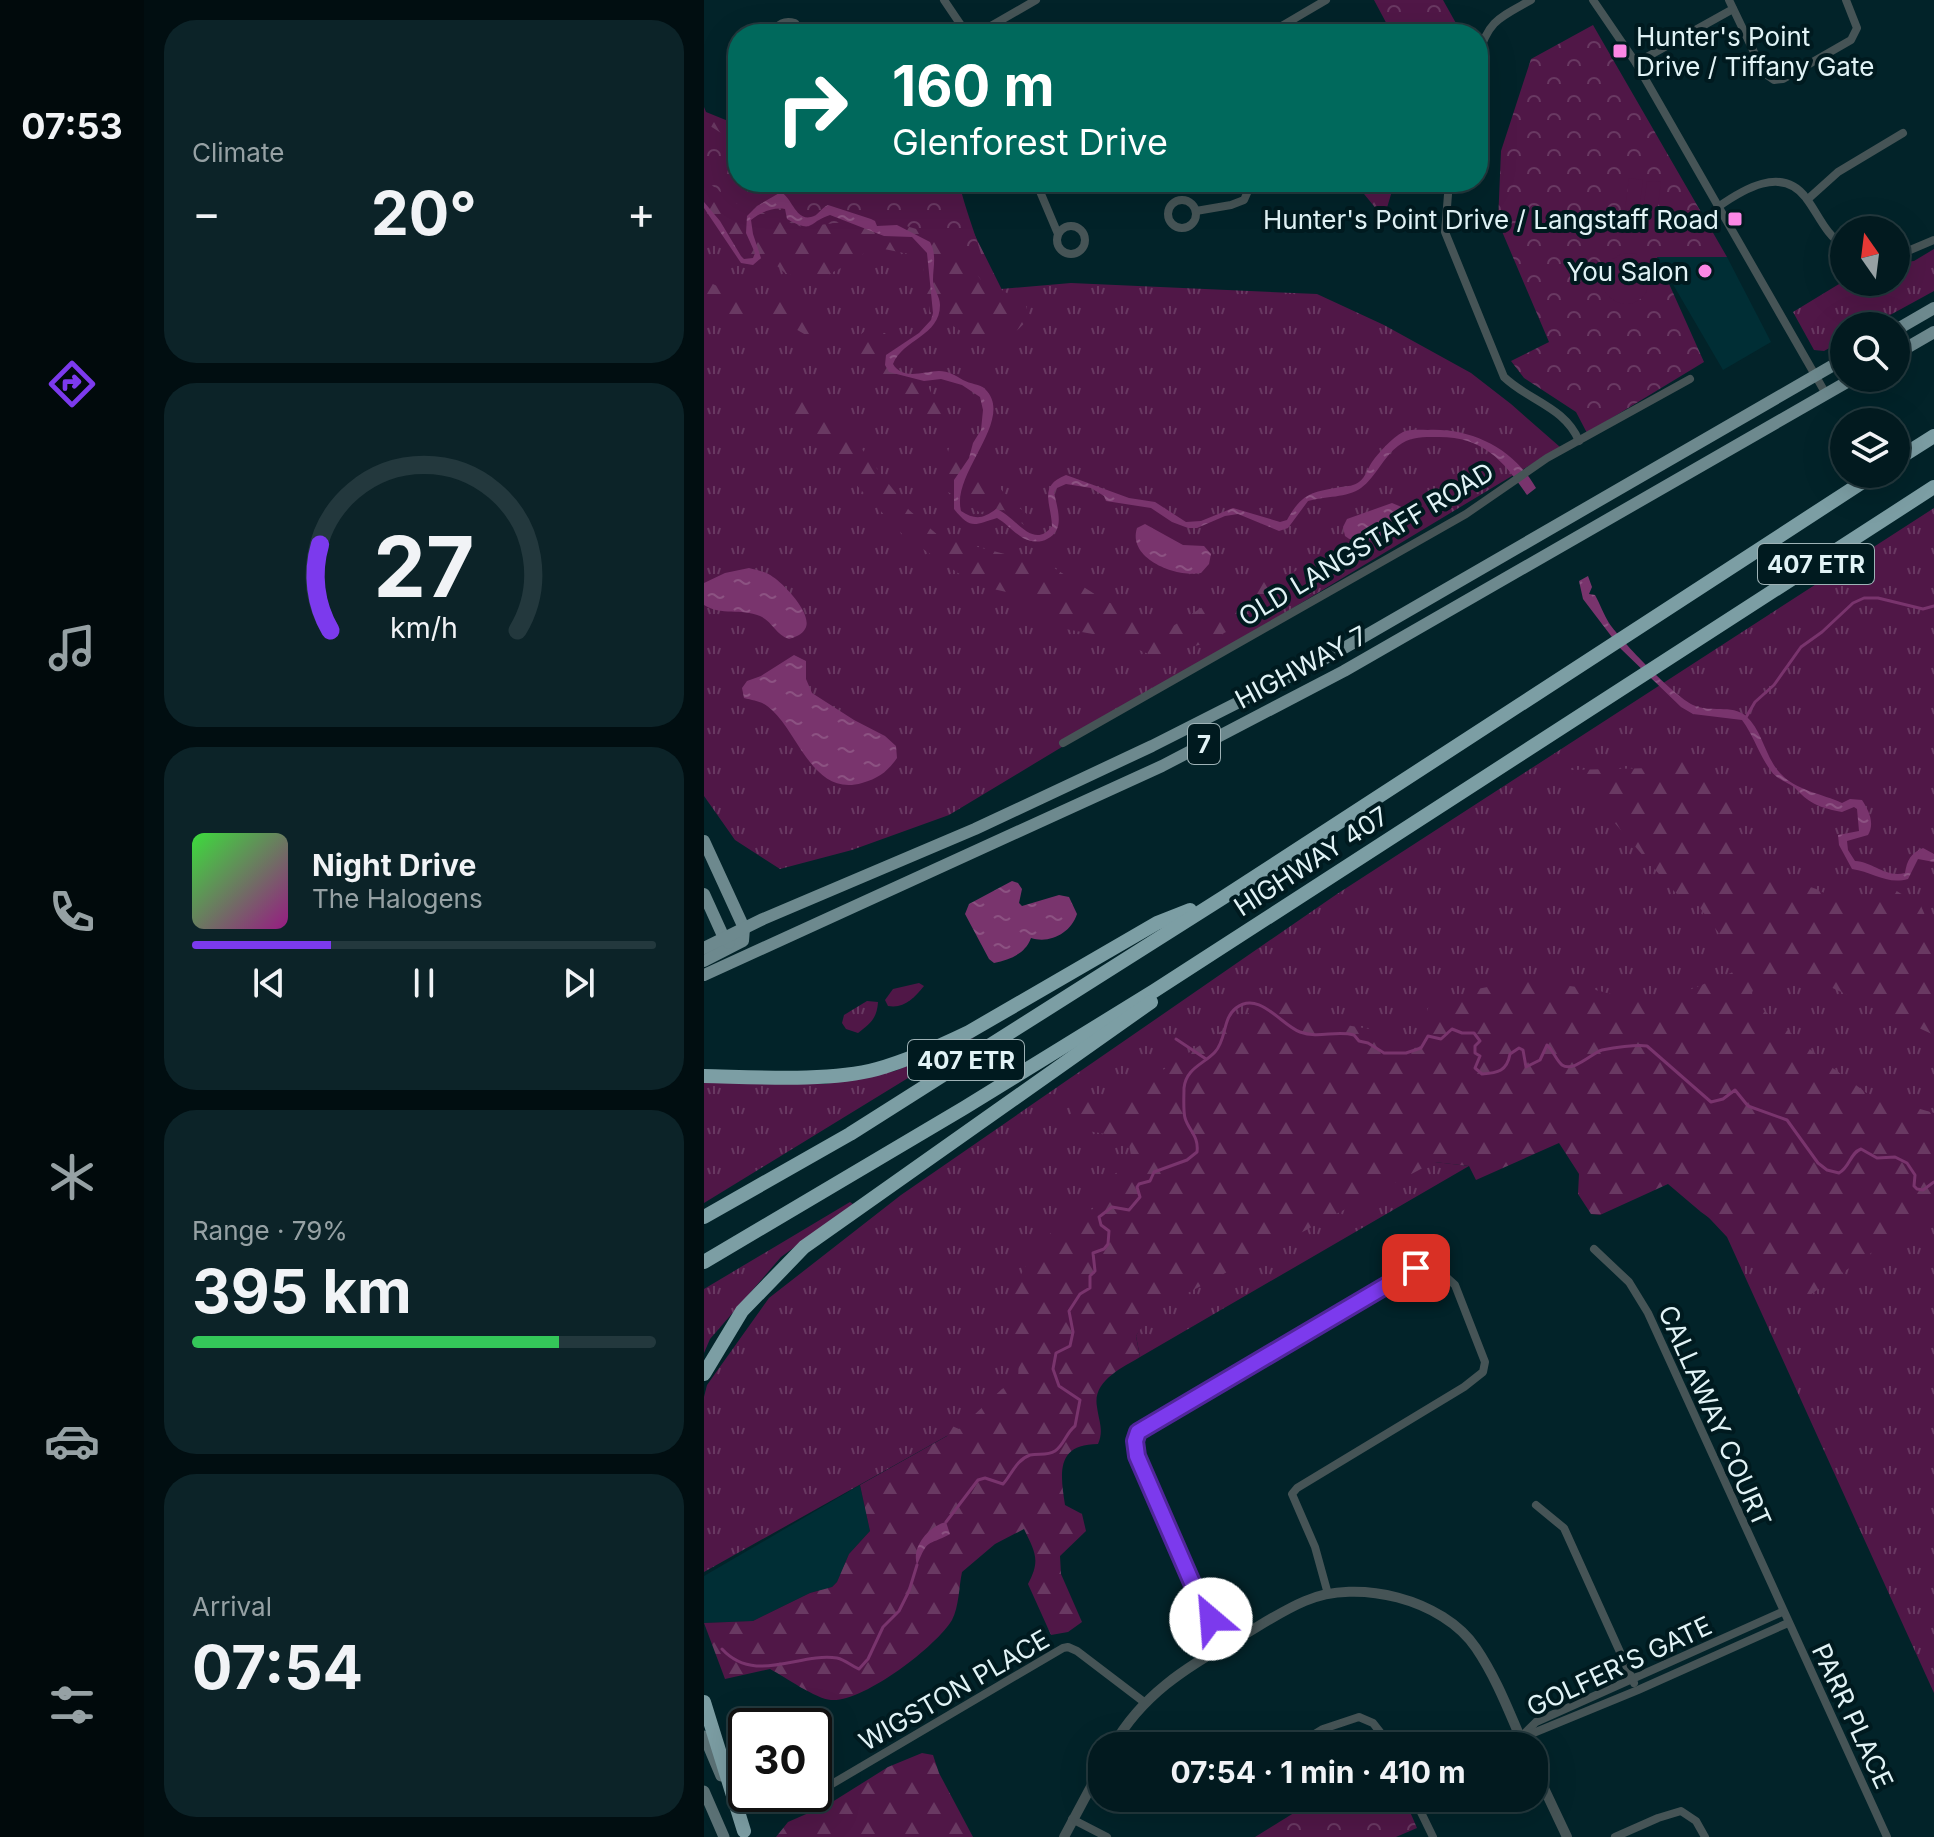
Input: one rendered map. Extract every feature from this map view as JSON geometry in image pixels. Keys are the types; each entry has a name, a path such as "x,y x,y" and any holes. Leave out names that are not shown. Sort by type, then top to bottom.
{"highway":[{"path":"1910,451 1934,436"},
{"name":"HIGHWAY 407","path":"704,1262 964,1108 1212,953 1934,487"},
{"name":"HIGHWAY 407","path":"704,1217 850,1134 1224,897 1853,488"},
{"path":"704,1076 821,1075 875,1069 939,1047 1157,923 1224,897"},
{"path":"704,1374 742,1311 804,1247 1124,1023 1212,953"},
{"path":"704,1702 746,1834"}],"main road":[{"path":"1910,322 1934,308"},
{"path":"1910,346 1934,332"},
{"name":"HIGHWAY 7","path":"744,928 975,829 1152,746 1332,655 1830,367"},
{"name":"HIGHWAY 7","path":"704,975 1162,766 1344,671 1830,392"},
{"path":"704,841 744,928 743,941 704,948"},
{"path":"704,894 728,942 745,954"},
{"path":"704,961 728,942"},
{"path":"704,1736 746,1834"},
{"path":"704,1791 724,1837"}],"street":[{"path":"944,0 960,24"},
{"path":"994,24 1036,0"},
{"path":"1285,24 1326,0"},
{"path":"1488,29 1503,16 1531,0"},
{"path":"1593,0 1636,63 1826,394"},
{"path":"1636,63 1731,4 1764,73 1774,80 1783,79 1851,40 1857,28 1846,0"},
{"path":"1808,199 1838,172 1903,133"},
{"path":"1718,207 1750,186 1772,181 1796,189 1808,199 1830,234"},
{"path":"1040,192 1058,234"},
{"path":"1196,211 1231,205 1244,200 1248,192"},
{"path":"1448,192 1445,232 1504,377 1516,388 1568,420 1579,441"},
{"path":"1910,250 1934,240"},
{"name":"OLD LANGSTAFF ROAD","path":"1063,743 1466,514 1512,481 1690,379"},
{"name":"CALLAWAY COURT","path":"1594,1249 1629,1282 1648,1313 1782,1612"},
{"path":"1225,1645 1193,1585 1155,1501 1137,1456 1135,1441 1138,1432 1416,1268 1434,1266 1455,1285 1485,1362 1483,1372 1464,1387 1297,1488 1292,1494 1315,1547 1328,1594"},
{"path":"1536,1505 1564,1528 1638,1690"},
{"path":"1121,1732 1144,1702 1174,1677 1225,1645 1305,1600 1365,1590 1403,1599 1440,1615 1474,1645 1506,1700 1518,1732"},
{"name":"PARR PLACE","path":"1782,1612 1887,1837"},
{"name":"GOLFER'S GATE","path":"1529,1732 1536,1722 1782,1612"},
{"name":"GOLFER'S GATE","path":"1538,1732 1788,1623"},
{"name":"WIGSTON PLACE","path":"832,1784 1063,1648 1077,1651 1144,1702"},
{"path":"1318,1732 1359,1717 1373,1723 1380,1732"},
{"path":"1064,1837 1088,1791"},
{"path":"1548,1797 1567,1837"},
{"path":"1615,1837 1681,1811 1696,1821 1705,1837"},
{"path":"1421,1812 1433,1837"},
{"path":"1072,1819 1107,1837"}],"shaded area":[{"path":"1657,257 1727,257 1771,342 1723,370"},
{"path":"860,1485 870,1531 849,1554 832,1587 810,1593 753,1621 704,1623 704,1576"}],"green space":[{"path":"1374,0 1443,0 1456,24 1387,24"},
{"path":"1593,25 1727,257 1657,257 1704,362 1587,433 1576,412 1524,378 1511,361 1549,342 1498,222 1501,151 1531,59"},
{"path":"704,107 706,112 728,121 728,192 953,192 1002,290 1026,305 1029,318 1003,339 992,342 980,340 930,312 923,268 909,254 884,249 866,252 815,281 785,273 769,259 746,255 716,231 704,215"},
{"path":"704,122 728,138 728,192 962,192 984,263 989,290 948,238 878,218 802,227 733,202 704,179"},
{"path":"1629,178 1643,180 1639,210 1625,209"},
{"path":"704,179 728,184 728,192 762,192 878,218 989,290 1071,283 1317,294 1384,325 1471,373 1560,447 949,815 852,850 780,869 735,840 704,796"},
{"path":"1647,181 1661,182 1657,213 1643,211"},
{"path":"1362,192 1392,192 1386,211 1378,211"},
{"path":"1934,249 1934,291 1896,312 1830,312 1830,348 1824,351 1814,350 1793,312 1830,290 1830,296 1910,296 1910,261"},
{"path":"1623,253 1636,254 1646,269 1649,282 1646,293 1628,304 1617,302 1607,295 1600,280 1611,260"},
{"path":"704,280 735,294 758,299 780,295 806,308 825,333 818,342 787,324 757,317 734,320 704,305"},
{"path":"865,331 885,333 901,375 928,385 948,419 930,423 925,421 907,396 853,354 854,340"},
{"path":"807,390 823,399 909,510 940,537 1051,566 1107,602 1125,607 1153,626 1173,626 1201,608 1228,598 1266,572 1283,577 1310,564 1318,564 1322,577 1304,585 1278,605 1203,644 1153,656 1109,637 1060,628 1028,602 958,573 904,536 820,446 807,438 785,402 794,393"},
{"path":"969,436 993,479 1027,514 1024,525 1004,510 979,512 939,486 952,437"},
{"path":"1934,508 1934,1693 1727,1237 1571,1071 1435,1162 1469,1166 1140,1357 1136,1336 1141,1327 704,1572 704,1397 707,1385 769,1298 901,1195 1337,894"},
{"path":"1680,754 1695,759 1713,779 1729,805 1752,861 1782,888 1808,887 1820,890 1830,898 1849,899 1895,890 1921,906 1934,936 1934,1035 1813,979 1781,973 1757,979 1752,993 1755,1003 1868,1094 1934,1113 1934,1217 1928,1214 1807,1297 1790,1298 1776,1282 1768,1260 1668,1184 1600,1215 1591,1214 1578,1194 1579,1174 1559,1143 1476,1180 1469,1166 1434,1162 1152,1312 1136,1336 1140,1357 1110,1376 1099,1390 1097,1407 1101,1430 1098,1444 1074,1449 1064,1462 1062,1482 1065,1505 1082,1514 1086,1531 1060,1556 1061,1574 1082,1622 1068,1632 1051,1635 1028,1584 1035,1556 1024,1529 995,1544 962,1572 952,1620 931,1644 897,1671 861,1693 844,1699 825,1699 770,1669 725,1679 704,1623 753,1621 810,1593 832,1587 849,1554 870,1531 860,1485 947,1436 952,1426 959,1429 1002,1389 1018,1381 1019,1354 1008,1304 1024,1268 1047,1236 1073,1216 1093,1209 1098,1193 1131,1156 1129,1144 1111,1135 1077,1129 1070,1105 1127,1094 1277,994 1306,1011 1346,1025 1381,1031 1397,1046 1418,1048 1422,1044 1428,1008 1477,989 1525,980 1592,989 1652,1005 1731,973 1742,964 1694,900 1677,894 1671,888 1569,770 1652,768 1660,759"},
{"path":"919,983 924,986 908,1002 888,1006 885,1000 893,989"},
{"path":"867,1001 878,1002 872,1020 858,1033 846,1029 842,1023 844,1015"},
{"path":"975,1037 704,1203 704,1082 825,1084 895,1071"},
{"path":"850,1202 853,1204 781,1257 710,1339 704,1353 704,1289"},
{"path":"922,1753 933,1755 939,1773 973,1837 776,1837 788,1822 811,1812 832,1812 832,1802 888,1767"},
{"path":"1295,1812 1410,1812 1417,1828 1396,1837 1255,1837"}],"water":[{"path":"781,192 802,216 816,215 828,205 871,219 877,226 897,225 930,242 934,256 933,283 940,302 938,315 928,331 905,349 893,364 908,374 939,371 951,374 983,387 992,401 993,415 988,431 960,496 961,511 971,516 987,515 996,509 1031,533 1045,533 1052,526 1049,490 1057,479 1066,475 1129,498 1155,502 1186,522 1201,521 1233,508 1280,522 1287,520 1309,495 1357,483 1390,441 1403,432 1415,430 1444,430 1476,437 1516,462 1536,488 1527,495 1500,461 1480,446 1454,438 1422,437 1398,446 1361,488 1343,495 1308,501 1288,528 1279,531 1238,514 1197,528 1188,528 1151,508 1106,501 1104,496 1091,488 1066,484 1054,492 1058,512 1057,530 1044,540 1035,542 1019,536 997,518 978,524 969,523 954,509 954,480 969,458 981,430 983,410 980,397 962,385 941,379 924,381 889,372 885,365 886,355 919,333 931,320 933,313 927,253 912,237 884,236 830,215 810,226 802,226 787,219 785,209 776,209 763,212 751,220 761,258 753,265 741,263 704,208 704,202 720,221 741,256 744,259 753,258 755,253 746,233 747,216 757,206"},
{"path":"1392,503 1404,508 1406,514 1395,527 1370,540 1352,540 1345,536 1343,527 1347,519"},
{"path":"1145,524 1183,545 1204,546 1211,554 1209,564 1201,573 1191,574 1156,564 1139,549 1136,539 1137,528"},
{"path":"749,568 771,575 790,593 805,616 807,623 802,633 789,639 760,616 717,610 704,605 704,583 725,573"},
{"path":"1588,576 1592,587 1589,594 1595,595 1609,623 1636,655 1684,700 1699,707 1734,710 1746,716 1776,768 1794,784 1842,803 1850,799 1862,800 1871,826 1868,835 1847,841 1848,850 1855,861 1885,872 1905,873 1910,858 1923,848 1934,854 1934,862 1918,859 1908,879 1900,880 1852,869 1839,845 1838,835 1859,831 1857,809 1854,807 1842,812 1822,807 1777,777 1742,720 1693,714 1681,707 1621,649 1583,599 1579,581"},
{"path":"794,655 806,661 806,679 812,693 885,736 896,746 897,758 882,774 862,783 845,785 831,781 809,761 772,710 762,703 744,698 742,688 747,681 761,676"},
{"path":"1012,881 1022,889 1019,903 1022,906 1059,895 1069,897 1077,914 1065,932 1052,938 1031,938 1017,955 994,963 965,914 969,904"},
{"path":"946,1522 950,1534 926,1546 917,1565 917,1551 923,1538 933,1528"}],"waterway":[{"path":"1745,719 1755,702 1774,685 1801,647 1853,603 1864,598 1878,598 1923,609 1934,606"},
{"path":"946,1522 978,1480 985,1478 1003,1484 1021,1460 1030,1455 1055,1451 1075,1426 1080,1400 1059,1386 1053,1369 1056,1353 1070,1346 1073,1332 1069,1311 1080,1294 1090,1288 1090,1276 1095,1271 1093,1253 1108,1244 1109,1231 1101,1225 1099,1217 1112,1207 1129,1210 1140,1197 1139,1184 1150,1181 1154,1172 1187,1160 1197,1152 1195,1138 1184,1115 1185,1081 1219,1047 1232,1013 1245,1004 1261,1006 1300,1032 1354,1035 1359,1041 1384,1053 1406,1053 1421,1048 1428,1036 1441,1039 1452,1029 1474,1033 1480,1041 1475,1046 1475,1053 1480,1056 1475,1068 1482,1074 1501,1070 1510,1054 1519,1048 1523,1050 1526,1067 1540,1060 1547,1045 1566,1067 1577,1065 1602,1050 1647,1046 1711,1102 1723,1099 1735,1090 1748,1106 1787,1120 1818,1163 1827,1170 1839,1173 1861,1149 1877,1158 1895,1157 1907,1163 1915,1175 1914,1186 1917,1189 1923,1190 1934,1182"},
{"path":"1176,1039 1206,1059"},
{"path":"722,1649 749,1665 778,1665 823,1657 837,1658 859,1669 868,1659 883,1627 899,1611 917,1565"}],"place":[{"name":"Hunter's Point Drive / Tiffany Gate","path":"1620,51"},
{"name":"Hunter's Point Drive / Langstaff Road","path":"1735,219"},
{"name":"You Salon","path":"1705,271"}],"route":[{"path":"1211,1619 1137,1456 1135,1441 1138,1432 1416,1268"}]}
